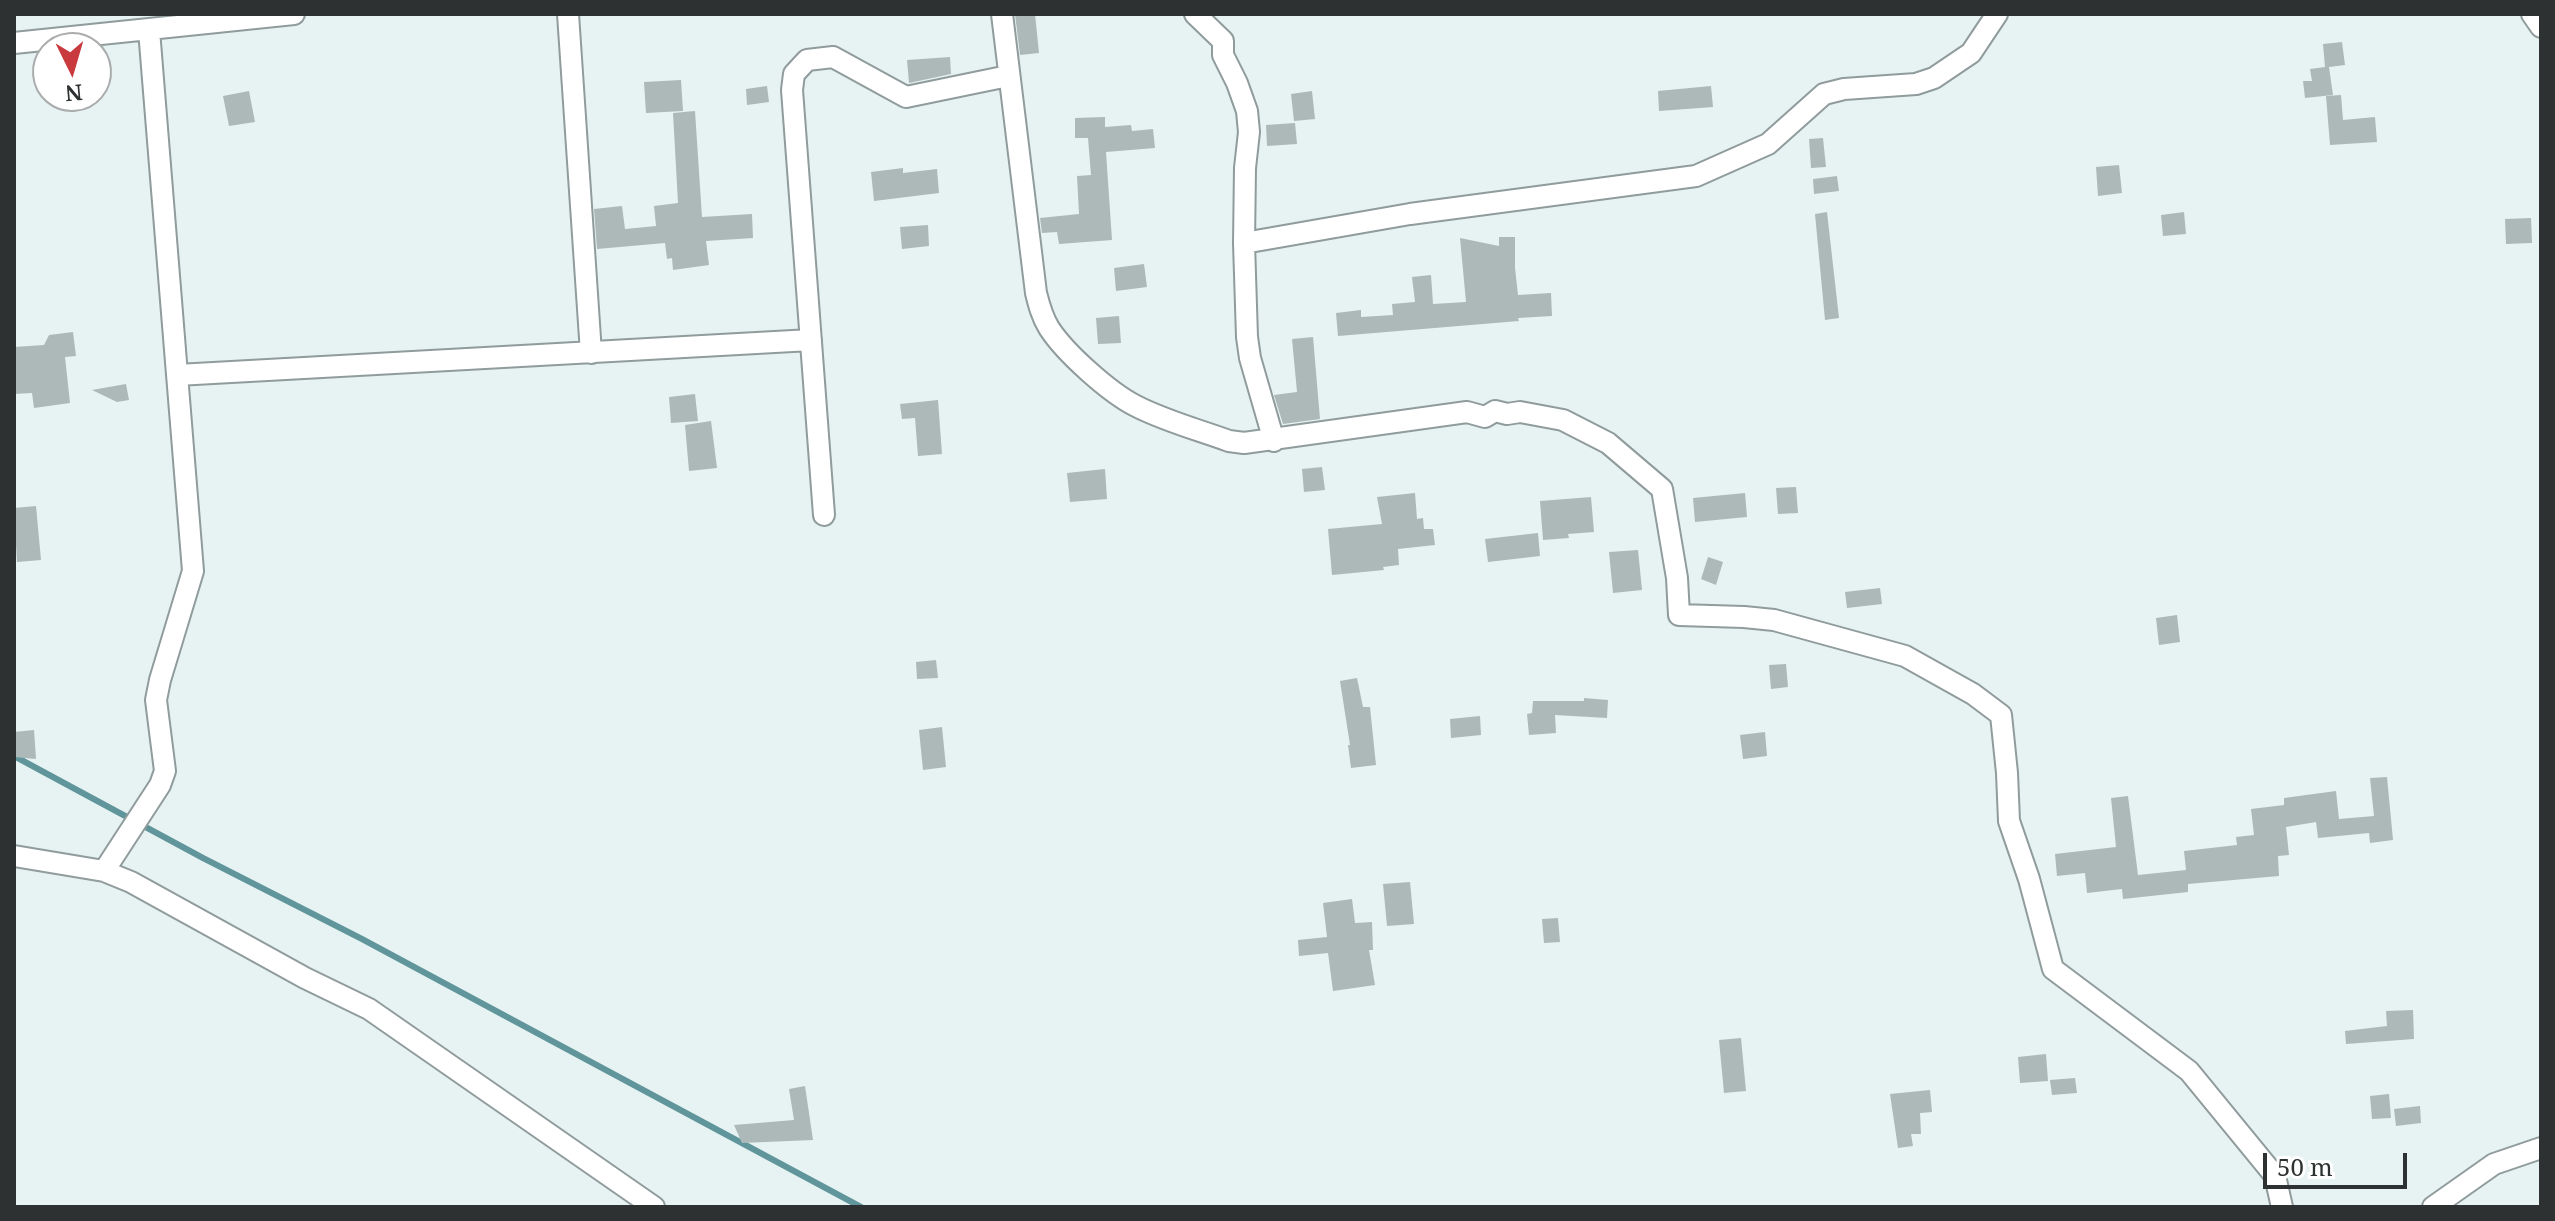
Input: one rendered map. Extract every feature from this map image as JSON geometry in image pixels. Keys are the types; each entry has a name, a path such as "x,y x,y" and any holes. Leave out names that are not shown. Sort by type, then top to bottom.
{"street":[{"path":"14,43 294,14"},
{"path":"568,14 591,353"},
{"path":"1002,14 1036,293 1042,314 1051,330 1115,395 1138,408 1229,441 1244,443 1467,412 1485,417 1495,411 1507,414 1520,412 1563,420 1608,443 1662,489 1677,578 1679,615 1774,620 1905,656 1973,694 2001,715 2009,821 2029,879 2053,969 2189,1071 2275,1176 2282,1207"},
{"path":"1195,14 1223,41 1223,55 1247,111 1249,132 1244,243 1250,358 1274,441"},
{"path":"1244,243 1410,214 1696,176 1768,144 1824,94 1844,89 1916,84 1934,78 1971,53 1997,14"},
{"path":"2532,14 2541,27"},
{"path":"104,871 160,785 165,771 156,700 193,571 149,30"},
{"path":"824,515 792,90 794,74 807,60 833,57 906,97 1008,76"},
{"path":"177,375 811,340"},
{"path":"14,856 104,871 131,882 305,978 369,1009 654,1207"},
{"path":"2433,1207 2494,1164 2541,1148"}],"building":[{"path":"1015,14 1035,14 1039,53 1020,55"},
{"path":"2342,42 2345,65 2329,67 2333,95 2305,98 2303,81 2312,81 2310,69 2325,67 2323,44"},
{"path":"950,57 951,74 909,83 907,60"},
{"path":"681,80 683,111 646,113 644,82"},
{"path":"767,86 769,102 747,105 746,89"},
{"path":"1711,86 1713,107 1659,111 1658,91"},
{"path":"249,91 255,122 229,126 223,96"},
{"path":"1312,91 1315,119 1294,121 1291,94"},
{"path":"2341,95 2343,120 2375,117 2377,142 2330,145 2326,96"},
{"path":"695,111 702,217 752,214 753,238 706,241 709,265 673,270 672,258 667,259 665,243 597,249 594,209 622,206 625,229 656,226 654,206 678,203 673,113"},
{"path":"1105,117 1105,127 1131,125 1132,131 1153,129 1155,148 1106,152 1112,240 1059,244 1057,232 1042,233 1040,218 1079,214 1077,176 1091,175 1088,138 1075,138 1075,118"},
{"path":"1295,123 1297,144 1267,146 1266,125"},
{"path":"1823,138 1826,167 1811,168 1809,139"},
{"path":"2119,165 2122,193 2098,196 2096,167"},
{"path":"903,168 903,173 937,169 939,193 874,201 871,172"},
{"path":"1837,176 1839,191 1814,194 1813,179"},
{"path":"1827,212 1839,318 1825,320 1815,214"},
{"path":"2184,212 2186,234 2163,236 2161,215"},
{"path":"2531,218 2532,243 2506,244 2505,219"},
{"path":"928,225 929,246 902,249 900,227"},
{"path":"1499,237 1515,237 1518,295 1551,293 1552,316 1338,336 1336,313 1361,310 1361,317 1393,315 1392,304 1415,302 1412,277 1431,275 1433,304 1466,302 1460,238 1499,246"},
{"path":"1144,264 1147,287 1116,291 1114,268"},
{"path":"1119,316 1121,343 1098,344 1096,318"},
{"path":"73,332 76,356 65,357 70,403 34,408 32,393 14,394 14,347 44,345 49,335"},
{"path":"1313,337 1320,419 1283,424 1274,395 1297,392 1292,339"},
{"path":"126,384 129,400 117,402 92,390"},
{"path":"695,394 698,421 671,423 669,397"},
{"path":"938,400 942,454 918,456 915,418 902,419 900,404"},
{"path":"711,421 717,468 689,471 685,425"},
{"path":"1322,467 1325,490 1304,492 1302,469"},
{"path":"1105,469 1107,499 1070,502 1067,473"},
{"path":"1796,487 1798,513 1778,514 1776,488"},
{"path":"1415,493 1417,519 1423,518 1424,529 1433,529 1435,545 1398,549 1399,565 1383,567 1384,570 1332,575 1328,529 1382,524 1377,497"},
{"path":"1745,493 1747,517 1695,522 1693,498"},
{"path":"1591,497 1594,532 1543,540 1540,501"},
{"path":"36,506 41,560 17,562 14,508"},
{"path":"1538,533 1540,556 1488,562 1485,539"},
{"path":"1638,550 1642,590 1613,593 1609,552"},
{"path":"1708,557 1723,562 1716,585 1701,579"},
{"path":"1880,588 1882,604 1847,608 1845,592"},
{"path":"2177,615 2180,642 2159,645 2156,618"},
{"path":"936,660 938,678 917,679 916,662"},
{"path":"1786,664 1788,687 1771,689 1769,665"},
{"path":"1357,678 1363,707 1370,707 1376,765 1351,768 1340,681"},
{"path":"1584,698 1608,700 1607,718 1555,715 1556,733 1529,735 1527,714 1532,713 1533,701 1584,701"},
{"path":"1480,716 1481,735 1451,738 1450,719"},
{"path":"942,727 946,767 923,770 919,730"},
{"path":"34,730 36,759 14,757 14,732"},
{"path":"1765,732 1767,756 1743,759 1740,735"},
{"path":"2387,777 2393,840 2370,843 2369,833 2318,838 2316,822 2286,827 2289,855 2278,856 2279,876 2188,884 2188,892 2123,899 2122,889 2087,893 2085,873 2057,876 2055,854 2116,847 2111,798 2128,796 2138,875 2186,870 2184,851 2237,845 2236,837 2254,835 2251,809 2284,805 2284,798 2336,791 2339,819 2374,816 2370,778"},
{"path":"1410,882 1414,924 1387,926 1383,884"},
{"path":"1352,899 1355,923 1372,922 1373,950 1369,950 1375,985 1333,991 1328,953 1299,956 1298,940 1327,937 1323,903"},
{"path":"1558,918 1560,942 1544,943 1542,919"},
{"path":"2413,1010 2414,1039 2346,1044 2345,1031 2387,1026 2386,1011"},
{"path":"1741,1038 1746,1091 1724,1093 1719,1040"},
{"path":"2046,1054 2048,1081 2020,1083 2018,1057"},
{"path":"2075,1078 2077,1093 2052,1095 2050,1080"},
{"path":"805,1086 813,1140 742,1143 734,1125 794,1120 789,1089"},
{"path":"1930,1090 1932,1112 1920,1113 1921,1134 1911,1134 1913,1146 1898,1148 1890,1094"},
{"path":"2389,1094 2391,1118 2372,1119 2370,1096"},
{"path":"2420,1106 2421,1123 2396,1126 2394,1109"}],"waterway":[{"path":"14,756 861,1207"}]}
